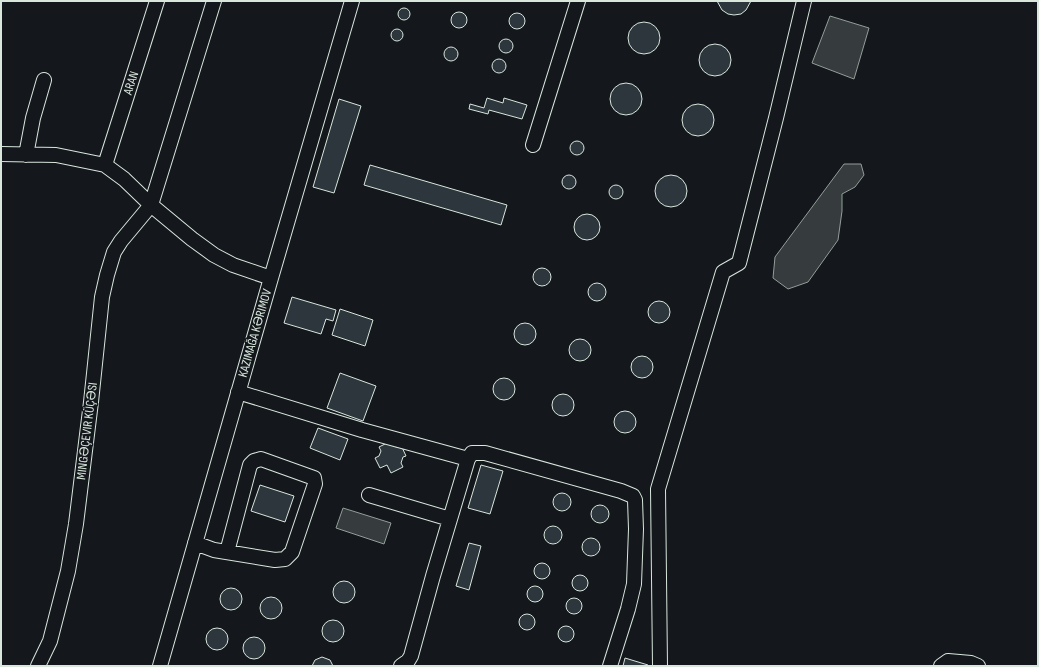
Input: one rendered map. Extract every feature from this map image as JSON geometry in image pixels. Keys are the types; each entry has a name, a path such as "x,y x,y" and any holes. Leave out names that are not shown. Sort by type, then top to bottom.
{"street":[{"name":"ARAN","path":"104,165 157,1"},
{"path":"151,205 214,1"},
{"path":"160,666 270,278 352,1"},
{"path":"533,145 578,1"},
{"path":"660,666 658,489 723,272 739,263 804,1"},
{"path":"26,155 33,118 44,80"},
{"path":"1,154 56,155 104,165 124,179 151,205 192,240 214,255 233,265 270,278"},
{"name":"MINGƏÇEVIR KÜÇƏSI","path":"38,666 50,641 68,571 76,524 95,372 102,297 106,275 114,252 121,241 151,205"},
{"path":"238,392 362,430 468,459"},
{"path":"401,666 411,656 468,459 472,453 485,453 621,491 633,496 635,500 636,529 634,584 628,609 610,666"},
{"path":"195,543 214,550 275,560 285,559 292,552 315,484 314,478 261,459 254,461 250,465 227,552"},
{"path":"369,495 450,519"},
{"path":"940,666 948,660 971,663 978,666"}],"shaded area":[{"path":"830,16 869,28 854,79 812,63"},
{"path":"844,164 861,164 864,175 855,187 842,194 842,211 838,240 808,282 788,289 773,278 775,257"},
{"path":"343,508 391,523 384,544 336,528"}],"building":[{"path":"717,1 751,1 746,10 741,14 734,15 728,14 722,10"},
{"path":"402,8 406,8 410,14 406,20 402,20 398,16 398,12"},
{"path":"459,12 465,14 467,20 465,26 459,28 453,26 451,20 453,14"},
{"path":"517,13 524,18 525,21 520,28 517,29 510,24 509,21 514,14"},
{"path":"641,22 647,22 656,26 660,38 656,50 647,54 641,54 632,50 628,41 628,35 632,26"},
{"path":"395,29 399,29 403,35 399,41 395,41 391,37 391,33"},
{"path":"506,39 511,41 513,46 511,51 506,53 501,51 499,46 501,41"},
{"path":"712,44 718,44 727,48 731,60 727,72 718,76 712,76 703,72 699,63 699,57 703,48"},
{"path":"451,47 456,49 458,54 456,59 451,61 446,59 444,54 446,49"},
{"path":"499,59 504,61 506,66 504,71 499,73 494,71 492,66 494,61"},
{"path":"623,83 629,83 638,87 642,99 638,111 629,115 623,115 614,111 610,102 610,96 614,87"},
{"path":"487,98 503,103 504,98 527,105 522,119 489,110 488,114 469,109 470,104 484,108"},
{"path":"339,99 361,106 334,193 313,187"},
{"path":"695,104 701,104 710,108 714,120 710,132 701,136 695,136 686,132 682,123 682,117 686,108"},
{"path":"574,141 580,141 584,145 584,151 580,155 574,155 570,151 570,145"},
{"path":"370,165 507,205 501,225 364,185"},
{"path":"566,175 572,175 576,179 576,185 572,189 566,189 562,185 562,179"},
{"path":"668,175 674,175 683,179 687,191 683,203 674,207 668,207 659,203 655,194 655,188 659,179"},
{"path":"613,185 619,185 623,189 623,195 619,199 613,199 609,195 609,189"},
{"path":"587,214 596,218 600,227 596,236 587,240 578,236 574,227 578,218"},
{"path":"542,268 548,271 551,277 548,283 542,286 536,283 533,277 536,271"},
{"path":"597,283 603,286 606,292 603,298 597,301 591,298 588,292 591,286"},
{"path":"292,297 336,310 333,321 326,319 321,334 284,323"},
{"path":"659,301 663,302 669,308 669,316 663,322 659,323 655,322 649,316 648,312 649,308 655,302"},
{"path":"340,309 373,320 365,346 332,335"},
{"path":"525,323 529,324 535,330 535,338 529,344 525,345 521,344 515,338 514,334 515,330 521,324"},
{"path":"580,339 584,340 590,346 590,354 584,360 580,361 576,360 570,354 569,350 570,346 576,340"},
{"path":"642,356 646,357 652,363 652,371 646,377 642,378 638,377 632,371 631,367 632,363 638,357"},
{"path":"340,373 376,386 363,421 327,408"},
{"path":"504,378 508,379 514,385 514,393 508,399 504,400 500,399 494,393 493,389 494,385 500,379"},
{"path":"563,394 567,395 573,401 573,409 567,415 563,416 559,415 553,409 552,405 553,401 559,395"},
{"path":"625,411 629,412 635,418 635,426 629,432 625,433 621,432 615,426 614,422 615,418 621,412"},
{"path":"318,428 348,439 340,460 310,448"},
{"path":"391,441 393,446 397,447 401,445 406,456 403,457 401,463 403,467 391,473 387,465 380,468 375,458 379,456 381,451 379,447"},
{"path":"481,465 503,471 490,514 468,508"},
{"path":"260,485 294,496 285,522 251,511"},
{"path":"562,493 568,496 571,502 568,508 562,511 556,508 553,502 556,496"},
{"path":"600,505 606,508 609,514 606,520 600,523 594,520 591,514 594,508"},
{"path":"553,526 559,529 562,535 559,541 553,544 547,541 544,535 547,529"},
{"path":"591,538 597,541 600,547 597,553 591,556 585,553 582,547 585,541"},
{"path":"469,543 481,546 469,590 456,586"},
{"path":"542,563 549,568 550,571 545,578 542,579 535,574 534,571 539,564"},
{"path":"580,575 587,580 588,583 583,590 580,591 573,586 572,583 577,576"},
{"path":"344,581 352,584 355,592 352,600 344,603 336,600 333,592 336,584"},
{"path":"535,586 542,591 543,594 538,601 535,602 528,597 527,594 532,587"},
{"path":"231,588 239,591 242,599 239,607 231,610 223,607 220,599 223,591"},
{"path":"271,597 279,600 282,608 279,616 271,619 263,616 260,608 263,600"},
{"path":"574,598 581,603 582,606 577,613 574,614 567,609 566,606 571,599"},
{"path":"527,614 534,619 535,622 530,629 527,630 520,625 519,622 524,615"},
{"path":"333,620 341,623 344,631 341,639 333,642 325,639 322,631 325,623"},
{"path":"566,626 573,631 574,634 569,641 566,642 559,637 558,634 563,627"},
{"path":"217,628 225,631 228,639 225,647 217,650 209,647 206,639 209,631"},
{"path":"254,637 262,640 265,648 262,656 254,659 246,656 243,648 246,640"},
{"path":"322,657 330,660 333,666 312,666 315,660"},
{"path":"625,658 648,665 648,666 623,666"}]}
